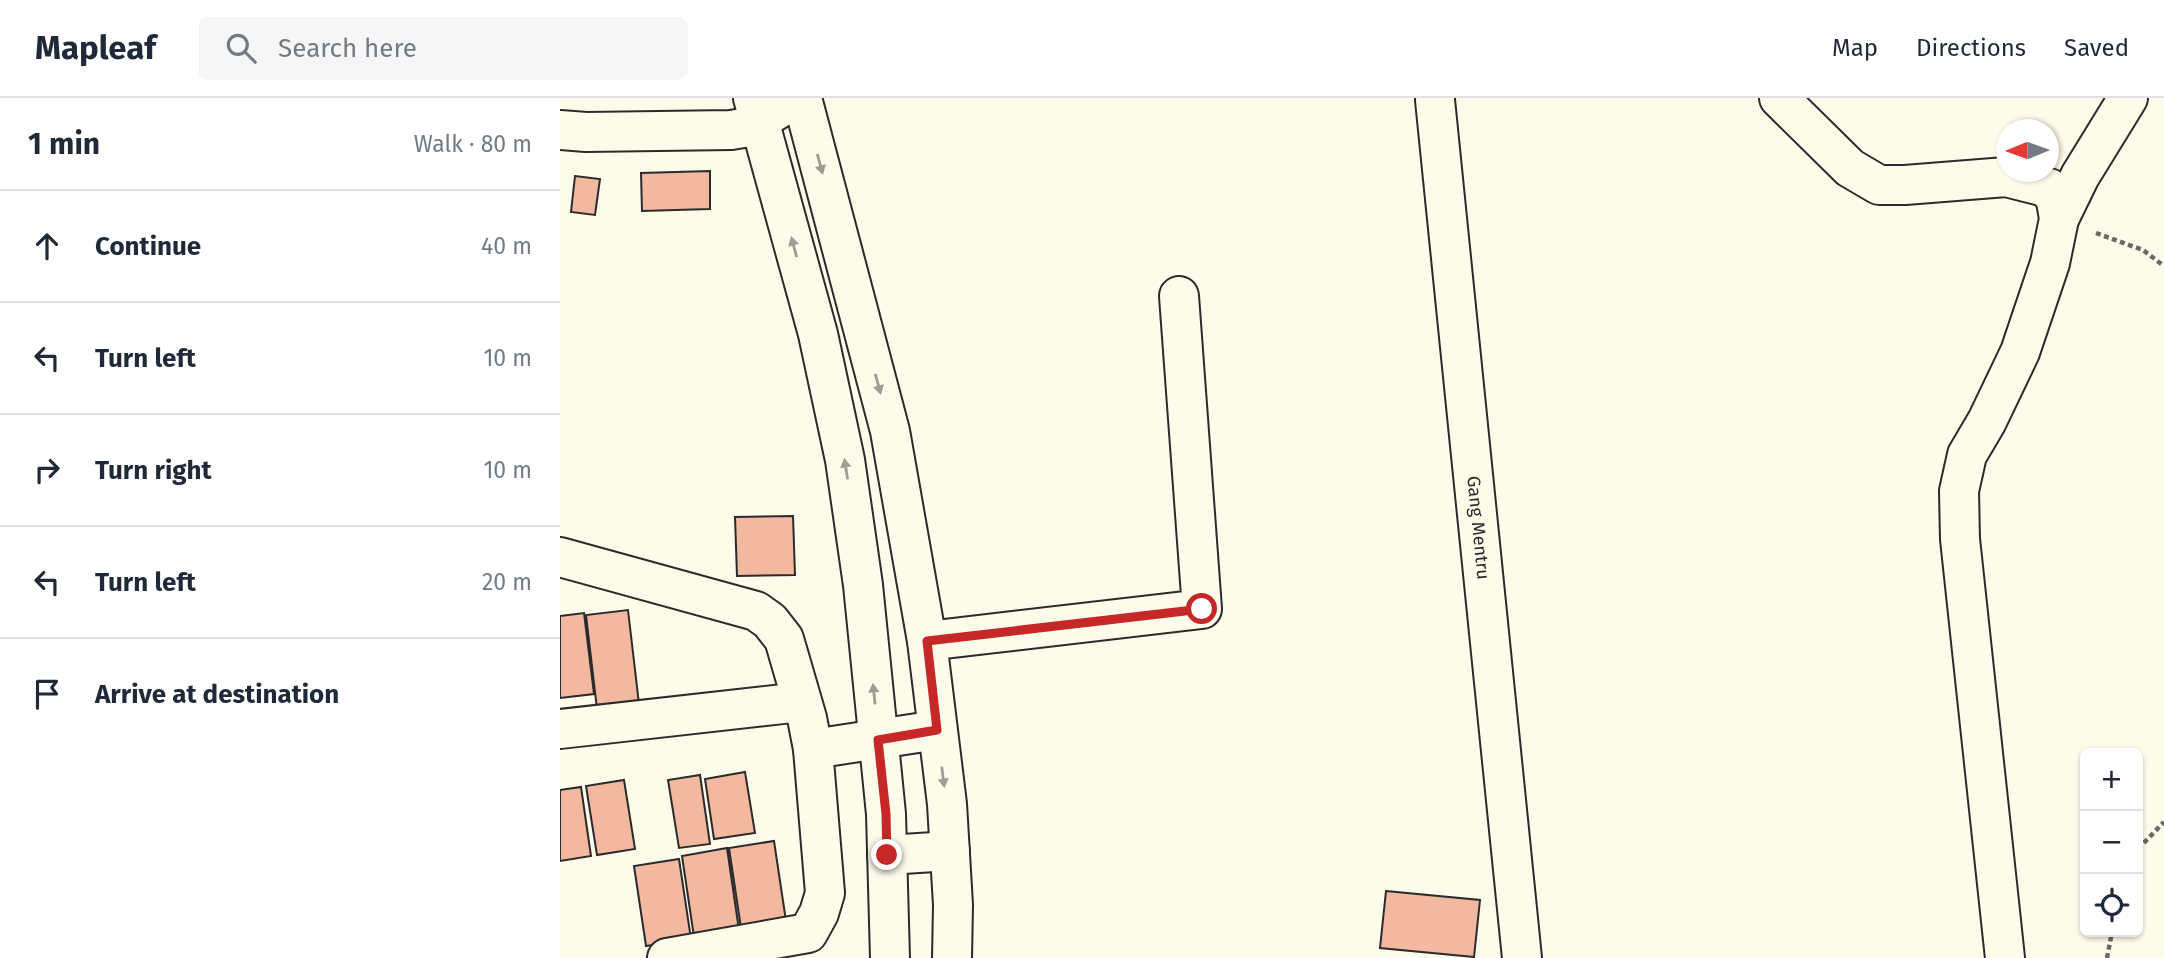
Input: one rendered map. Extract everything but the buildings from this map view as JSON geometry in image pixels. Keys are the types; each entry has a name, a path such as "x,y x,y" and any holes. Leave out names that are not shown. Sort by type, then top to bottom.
{"street":[{"path":"560,130 720,131 748,127 756,110 796,98"},
{"path":"802,98 890,431 927,641 950,850 952,958"},
{"path":"1779,98 1850,168 1879,184 1905,186 2006,177 2049,188 2056,201 2059,219"},
{"path":"2005,958 1960,539 1959,491 1968,455 2020,352 2050,263 2059,219 2080,176 2128,98"},
{"name":"Gang Mentru","path":"1435,100 1522,958"},
{"path":"756,110 818,334 845,460 863,585 886,814 890,958"},
{"path":"927,641 1202,609 1179,296"},
{"path":"560,557 756,611 770,621 784,639 807,718 813,749 825,893 819,913 808,933 667,958"},
{"path":"560,729 801,702"},
{"path":"813,749 937,730"},
{"path":"887,855 950,850"}],"path":[{"path":"2059,219 2143,250 2164,266"},
{"path":"2143,844 2164,822"},
{"path":"2107,958 2111,937"}],"route":[{"path":"887,855 886,814 878,740 937,730 927,641 1202,609"}]}
